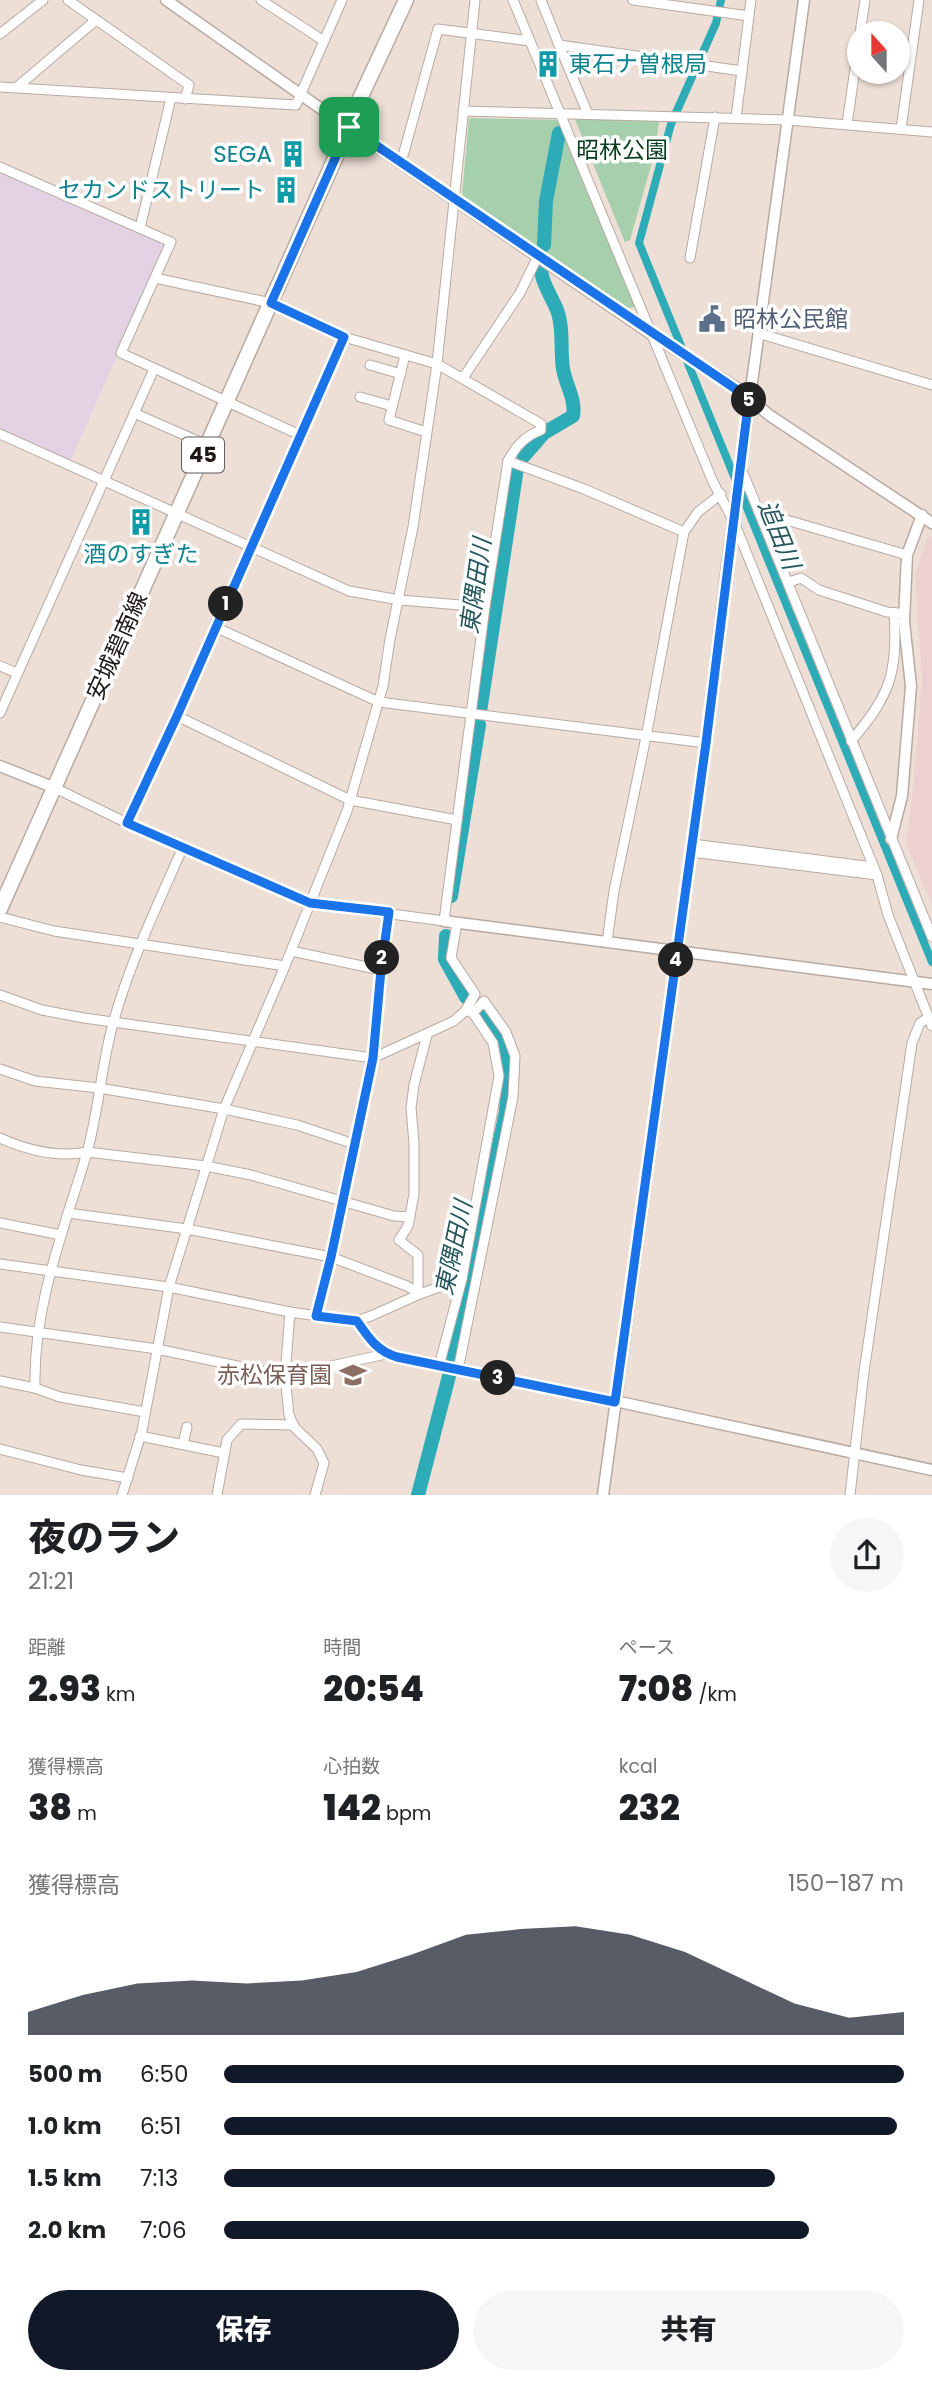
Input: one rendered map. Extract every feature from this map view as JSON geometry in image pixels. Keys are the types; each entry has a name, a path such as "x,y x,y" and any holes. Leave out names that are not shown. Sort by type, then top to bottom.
{"main road":[{"name":"安城碧南線","path":"0,909 406,0"}],"street":[{"path":"0,34 43,0"},
{"path":"68,0 189,85 185,99"},
{"path":"166,0 651,334 749,398 769,415 927,519 908,555 893,670 886,694 851,741"},
{"path":"261,0 324,41"},
{"path":"0,87 296,105 342,0"},
{"path":"122,1495 140,1436 169,1287 224,1109 285,966 350,800 379,702 413,527 436,364 475,0"},
{"path":"513,0 713,482 734,522 875,871 888,915 930,1022 919,1023 912,1043 864,1372 850,1495"},
{"path":"541,0 588,114"},
{"path":"634,0 749,16"},
{"path":"736,118 751,0"},
{"path":"603,1495 804,0"},
{"path":"862,21 865,0"},
{"path":"901,130 919,0"},
{"path":"17,87 96,20"},
{"path":"401,163 438,29 530,41"},
{"path":"559,45 742,71"},
{"path":"847,124 853,84"},
{"path":"140,228 171,98"},
{"path":"463,111 788,120 932,132"},
{"path":"690,258 715,117"},
{"path":"0,167 171,242 121,353 300,435"},
{"path":"463,378 520,293 538,256"},
{"path":"155,278 271,303 344,337 436,364 541,424 541,430 516,446 508,461 485,607 444,921"},
{"path":"758,332 932,385"},
{"path":"127,823 344,337"},
{"path":"405,355 389,420 426,432"},
{"path":"370,365 401,374"},
{"path":"0,713 153,369"},
{"path":"360,397 392,406"},
{"path":"134,412 207,445"},
{"path":"0,434 349,591 400,600 485,607"},
{"path":"508,461 584,489 684,532"},
{"path":"741,468 932,937"},
{"path":"607,942 614,891 684,532 698,512 721,494"},
{"path":"759,512 908,555"},
{"path":"789,582 801,578 819,590 900,613"},
{"path":"891,839 902,796 911,686 904,622 900,613"},
{"path":"215,627 379,702 706,743"},
{"path":"0,666 17,673"},
{"path":"177,716 350,800 457,820"},
{"path":"0,766 55,788 127,823 310,903 932,984"},
{"path":"35,1388 38,1332 49,1270 87,1152 113,1021 141,943 183,847"},
{"path":"692,848 875,871"},
{"path":"316,1316 373,1058 389,912"},
{"path":"0,916 54,931 285,966"},
{"path":"457,923 451,958 475,993 469,1012"},
{"path":"291,951 381,970"},
{"path":"0,995 42,1010 373,1058 427,1035 484,1001 488,1004 506,1032 515,1056 513,1097 456,1370"},
{"path":"440,1366 462,1279 499,1076 493,1043 469,1012"},
{"path":"419,1293 418,1255 399,1240 410,1217 414,1194 411,1108 414,1084 427,1035"},
{"path":"0,1069 35,1081 99,1088 224,1109 297,1125 354,1144"},
{"path":"0,1138 40,1152 87,1152 206,1166 251,1175 394,1216 410,1217"},
{"path":"68,1213 187,1229 331,1257 419,1293"},
{"path":"0,1223 61,1235"},
{"path":"0,1264 169,1287 290,1312 357,1321 419,1293 462,1279"},
{"path":"290,1312 285,1376 289,1415 293,1425 317,1449 324,1463 315,1495"},
{"path":"357,1321 374,1345 386,1354 932,1470"},
{"path":"0,1327 157,1349 285,1376 386,1354"},
{"path":"0,1381 35,1388 60,1397 145,1412"},
{"path":"216,1495 226,1440 241,1424 293,1425"},
{"path":"183,1444 187,1427"},
{"path":"140,1436 224,1453"},
{"path":"0,1449 81,1470 128,1478"}],"shaded area":[{"path":"0,170 166,245 70,462 0,430"},
{"path":"928,535 932,538 932,905 906,843 922,680 915,575"}],"green space":[{"name":"昭林公園","path":"574,117 654,119 659,122 654,155 630,240 625,242"},
{"path":"469,118 560,120 570,151 636,307 628,308 462,195"}],"waterway":[{"name":"追田川","path":"721,0 716,23 671,124 639,243 932,962"},
{"name":"東隅田川","path":"544,245 546,201 559,133"},
{"name":"東隅田川","path":"524,456 544,433 573,416 574,410 563,369 559,317 543,279 541,259"},
{"name":"東隅田川","path":"480,712 517,468"},
{"name":"東隅田川","path":"451,896 479,725"},
{"name":"東隅田川","path":"446,936 445,959 466,997"},
{"name":"東隅田川","path":"418,1495 449,1376 506,1112 509,1059 481,1014"}],"place":[{"name":"東石ナ曽根局","path":"548,64"},
{"name":"SEGA","path":"293,154"},
{"name":"セカンドストリート","path":"286,190"},
{"name":"昭林公民館","path":"712,319"},
{"name":"酒のすぎた","path":"141,522"},
{"name":"赤松保育園","path":"353,1375"}],"route":[{"path":"349,127 749,398 706,743 615,1402 386,1354 374,1345 357,1321 316,1316 373,1058 389,912 310,903 127,823 344,337 271,303 349,127"}]}
